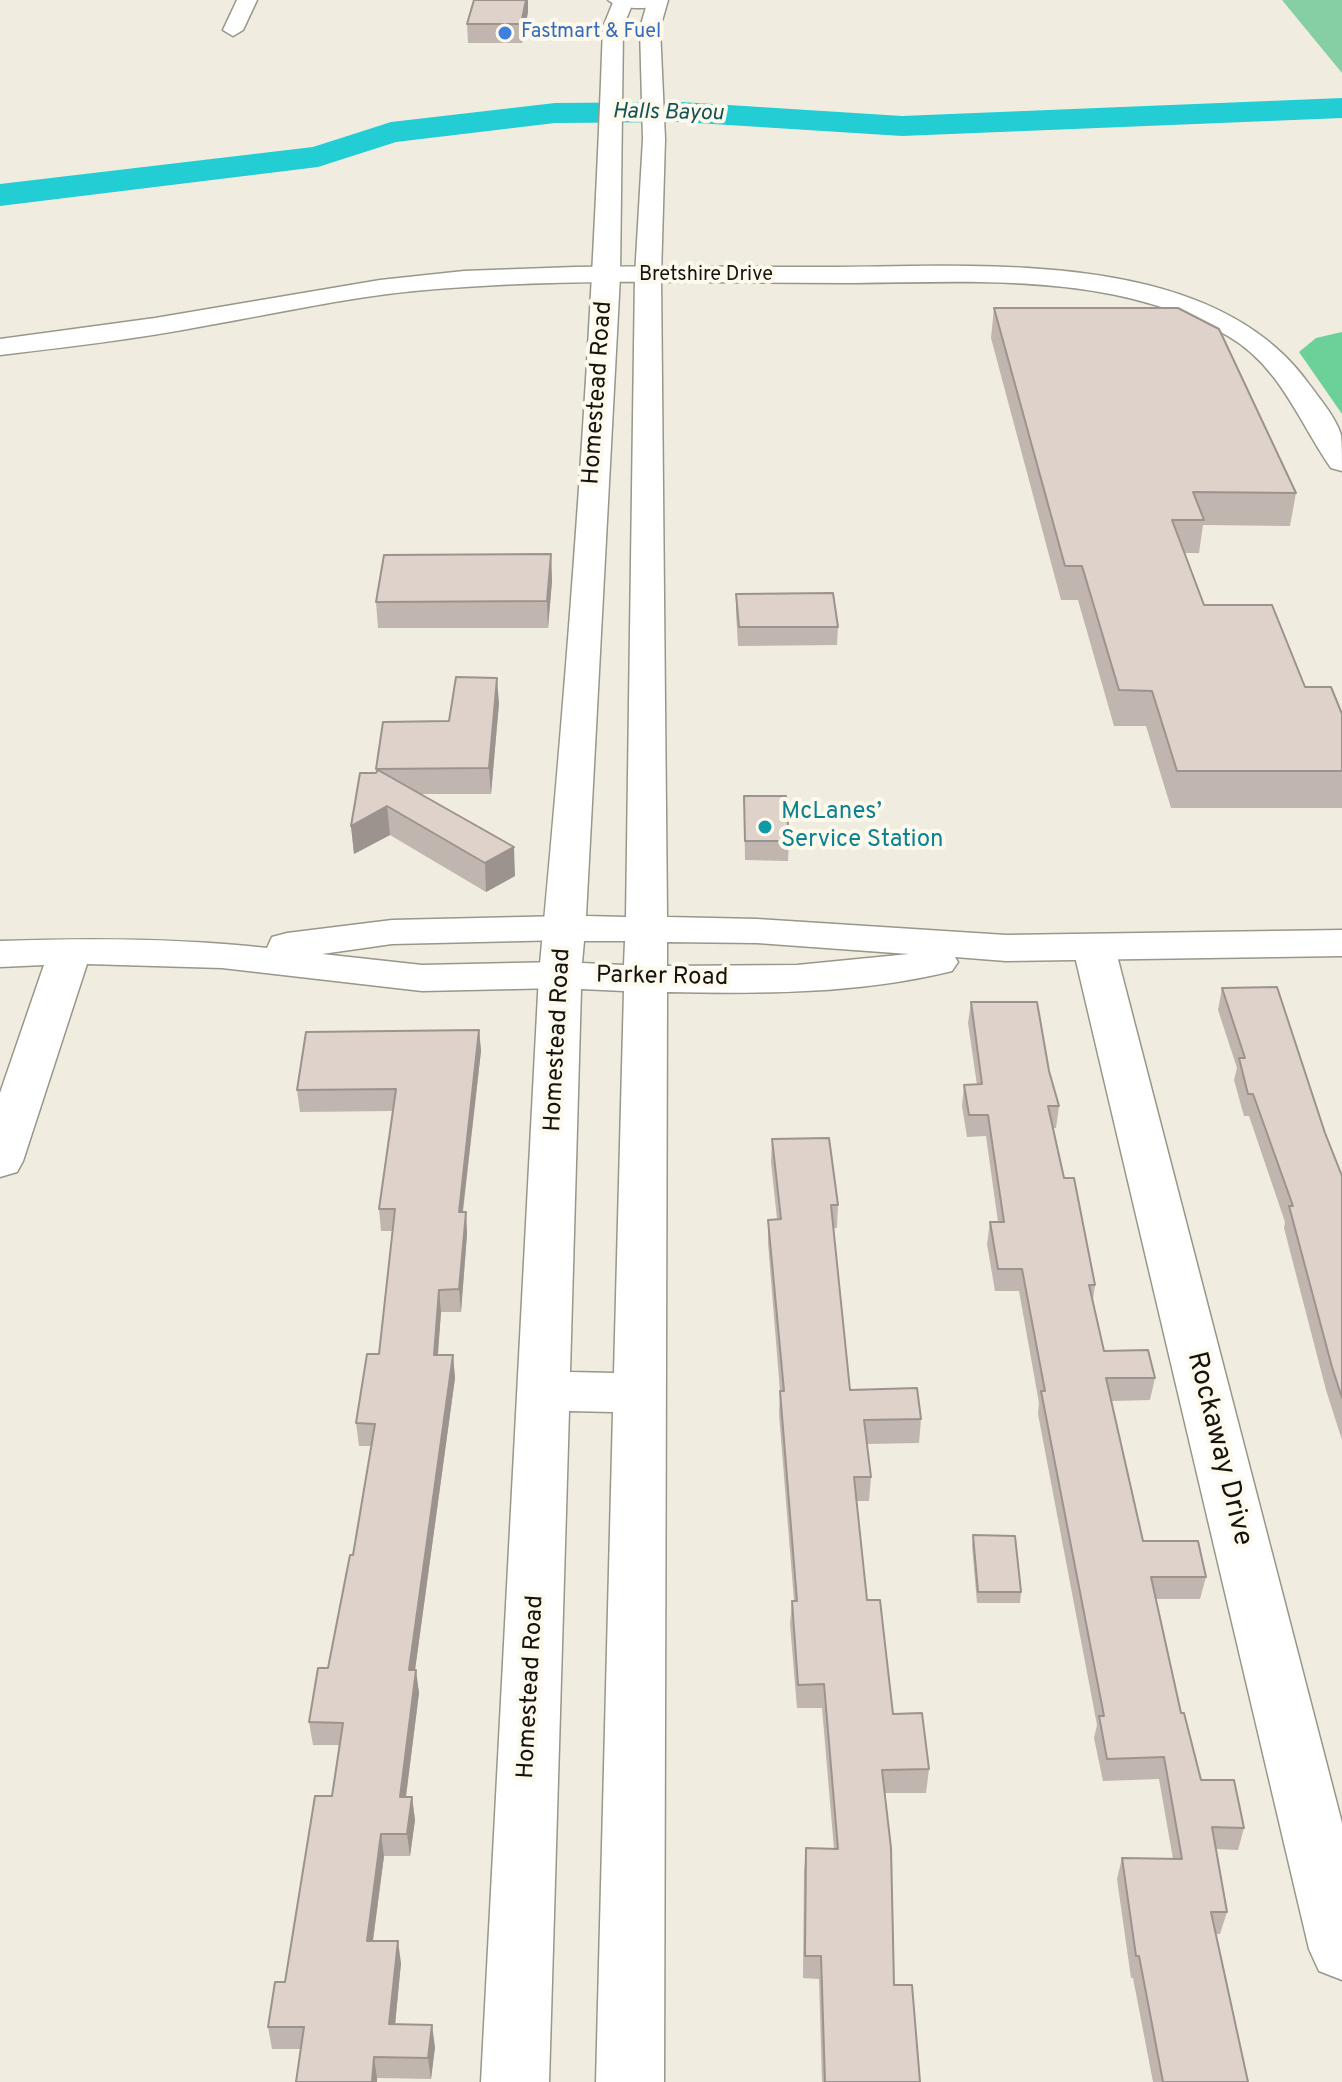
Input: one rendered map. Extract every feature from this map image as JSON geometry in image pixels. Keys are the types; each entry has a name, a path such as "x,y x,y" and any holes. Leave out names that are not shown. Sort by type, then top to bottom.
{"main road":[{"path":"233,30 247,0 266,0"},
{"path":"622,0 658,1"},
{"name":"Homestead Road","path":"515,2082 563,952 607,276 613,27 622,0"},
{"name":"Homestead Road","path":"630,2082 646,954 648,276 653,149 650,28 658,1"},
{"path":"612,81 652,81"},
{"path":"610,149 653,149"},
{"name":"Bretshire Drive","path":"0,347 179,323 312,297 412,283 524,276 1036,276 1121,287 1203,313 1239,331 1268,352 1306,399 1342,462"},
{"path":"598,409 647,407"},
{"name":"Parker Road","path":"0,954 70,951 222,955 422,978 563,952 646,954 745,980 912,967 1006,948 1342,943"},
{"name":"Rockaway Drive","path":"1094,948 1342,1949"},
{"path":"0,1161 70,951"},
{"path":"546,1391 639,1393"}],"green space":[{"path":"1282,0 1342,0 1342,73"},
{"path":"1342,332 1342,414 1299,352 1316,338"}],"building":[{"path":"474,0 526,0 521,24 467,24"},
{"path":"994,308 1178,308 1219,329 1296,493 1193,492 1204,520 1172,520 1204,605 1272,605 1305,687 1331,687 1342,714 1342,771 1177,771 1152,691 1119,690 1082,566 1065,566"},
{"path":"551,554 547,601 376,602 384,555"},
{"path":"833,593 838,627 739,627 736,594"},
{"path":"456,677 497,678 489,768 376,769 383,722 449,721"},
{"path":"378,770 514,847 485,863 387,806 351,826 360,773 376,773"},
{"path":"744,796 786,796 789,841 745,841"},
{"path":"1277,987 1342,1176 1342,1398 1289,1206 1293,1206 1253,1094 1248,1094 1239,1058 1245,1058 1222,988"},
{"path":"971,1002 1037,1002 1049,1071 1059,1106 1048,1106 1064,1178 1074,1178 1095,1285 1089,1285 1104,1351 1148,1350 1155,1378 1106,1378 1143,1541 1198,1541 1206,1577 1151,1577 1181,1713 1184,1713 1201,1780 1234,1780 1244,1828 1212,1827 1227,1912 1211,1912 1248,2082 1163,2082 1139,1956 1136,1956 1122,1858 1182,1859 1164,1757 1107,1759 1099,1716 1104,1716 1041,1391 1045,1391 1022,1269 998,1269 990,1222 1004,1222 988,1115 969,1115 964,1085 982,1084"},
{"path":"479,1030 459,1212 466,1212 459,1289 439,1290 434,1355 453,1355 409,1670 416,1670 400,1797 412,1797 407,1834 381,1834 367,1941 398,1941 389,2024 432,2025 428,2058 374,2057 372,2082 296,2082 304,2027 268,2027 275,1982 285,1982 315,1796 332,1796 343,1723 309,1722 318,1668 328,1668 350,1555 353,1555 375,1424 356,1423 367,1354 379,1354 395,1209 379,1209 396,1089 297,1090 306,1032"},
{"path":"829,1138 838,1205 831,1205 850,1390 917,1388 921,1419 864,1420 871,1477 854,1477 867,1600 880,1600 893,1714 922,1713 929,1769 882,1770 891,1848 894,1985 912,1985 920,2082 825,2082 821,1956 805,1956 806,1848 838,1849 824,1684 798,1685 792,1601 797,1601 780,1391 784,1391 768,1220 781,1219 772,1139"},
{"path":"973,1535 1015,1536 1021,1592 978,1592"}],"waterway":[{"name":"Halls Bayou","path":"0,195 318,157 391,132 555,113 681,112 902,126 1342,108"}],"place":[{"name":"Fastmart & Fuel","path":"505,33"},
{"name":"McLanes’ Service Station","path":"765,827"}]}
